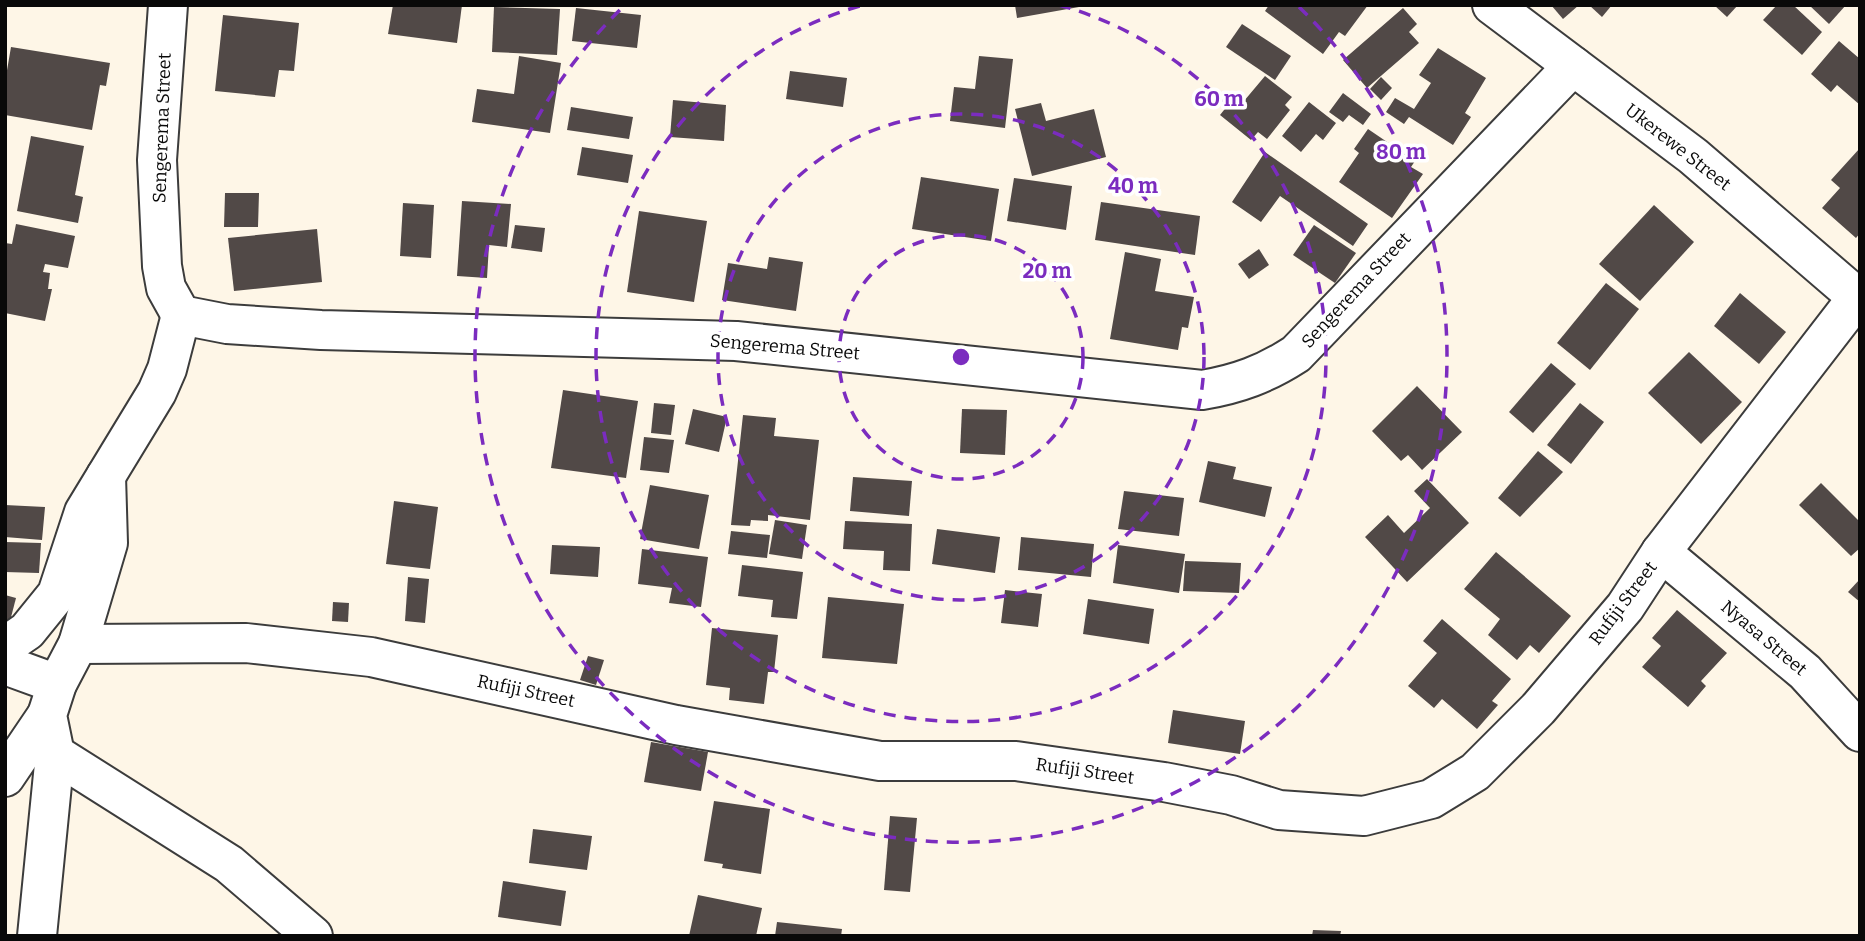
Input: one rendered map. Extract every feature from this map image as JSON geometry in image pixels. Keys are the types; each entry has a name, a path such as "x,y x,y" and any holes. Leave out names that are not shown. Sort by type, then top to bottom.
{"street":[{"name":"Sengerema Street","path":"168,5 157,160 162,266 166,288 181,315 227,324 321,330 736,341 989,365 1202,390 1238,384 1271,370 1309,342 1387,261 1418,224 1573,66"},
{"name":"Ukerewe Street","path":"1492,5 1693,156 1858,295"},
{"name":"Rufiji Street","path":"78,644 246,643 371,657 676,725 880,761 1016,761 1164,782 1231,795 1279,810 1364,816 1431,799 1475,772 1538,709 1625,607 1661,552 1858,295"},
{"path":"5,646 27,631 57,594 85,512 157,392 167,369 181,315"},
{"path":"5,777 52,699 78,644 108,543 106,476"},
{"name":"Nyasa Street","path":"1661,552 1805,672 1860,732"},
{"path":"5,665 52,699"},
{"path":"37,936 54,754 52,699"},
{"path":"54,754 113,794 159,818 229,864 313,936"}],"building":[{"path":"393,5 462,5 457,43 388,34"},
{"path":"1015,5 1079,5 1079,7 1017,18"},
{"path":"1269,5 1368,5 1345,36 1339,32 1323,54 1265,11"},
{"path":"1551,5 1579,5 1563,19"},
{"path":"1589,5 1612,5 1602,17"},
{"path":"1714,5 1738,5 1727,17"},
{"path":"1777,5 1793,5 1822,32 1802,55 1763,20"},
{"path":"1809,5 1846,5 1829,24"},
{"path":"494,7 560,9 557,55 492,52"},
{"path":"576,8 641,15 637,48 572,41"},
{"path":"1403,8 1417,24 1409,32 1419,43 1367,88 1343,60"},
{"path":"223,15 299,23 294,71 279,70 275,97 215,91"},
{"path":"1242,24 1291,56 1275,80 1226,47"},
{"path":"1839,41 1860,59 1860,105 1837,85 1831,92 1811,74"},
{"path":"11,47 110,63 106,86 100,85 92,130 5,115 5,82"},
{"path":"1438,48 1486,78 1465,113 1471,117 1453,145 1409,117 1404,124 1386,112 1395,98 1414,109 1431,83 1419,75"},
{"path":"519,56 561,63 550,133 472,122 477,89 514,94"},
{"path":"979,56 1013,59 1005,128 950,121 954,87 975,89"},
{"path":"790,71 847,78 843,107 786,99"},
{"path":"1265,76 1292,97 1285,105 1290,110 1267,139 1258,132 1251,140 1220,115 1236,95 1244,101"},
{"path":"1381,77 1392,88 1381,100 1370,89"},
{"path":"1343,93 1371,114 1363,125 1349,115 1343,122 1329,112"},
{"path":"673,100 726,105 724,141 670,137"},
{"path":"1309,102 1336,123 1323,140 1316,134 1301,152 1282,136"},
{"path":"1041,103 1046,121 1094,109 1106,157 1032,176 1015,109"},
{"path":"571,107 633,117 629,139 567,130"},
{"path":"1368,129 1415,161 1411,167 1423,174 1392,218 1339,182 1359,153 1354,149"},
{"path":"31,136 84,146 75,195 83,197 78,223 17,211"},
{"path":"582,147 633,155 628,183 577,175"},
{"path":"1860,148 1860,233 1856,238 1822,208 1840,188 1831,180"},
{"path":"1265,152 1368,224 1353,246 1280,196 1261,222 1232,202"},
{"path":"921,177 999,189 991,241 912,229"},
{"path":"1014,178 1072,186 1066,230 1007,221"},
{"path":"225,193 259,193 258,227 224,227"},
{"path":"462,201 511,204 507,247 489,245 487,278 457,276"},
{"path":"1101,202 1200,216 1195,255 1095,240"},
{"path":"403,203 434,205 431,258 400,256"},
{"path":"1654,205 1694,242 1640,301 1599,264"},
{"path":"639,211 707,221 694,302 627,292"},
{"path":"16,224 75,236 68,268 45,264 43,272 50,273 48,289 52,289 45,321 5,313 5,243 12,244"},
{"path":"515,225 545,228 542,252 511,248"},
{"path":"1314,225 1356,253 1335,283 1293,255"},
{"path":"317,229 322,282 234,291 228,238"},
{"path":"1259,249 1269,265 1249,279 1238,264"},
{"path":"1125,252 1161,259 1155,291 1194,297 1188,328 1182,327 1178,350 1110,339"},
{"path":"769,257 803,262 796,311 722,300 728,263 767,269"},
{"path":"1606,283 1639,309 1590,370 1557,343"},
{"path":"1740,293 1786,332 1759,364 1714,326"},
{"path":"1689,352 1742,402 1701,444 1648,393"},
{"path":"1551,363 1576,384 1533,433 1509,412"},
{"path":"1417,386 1462,432 1422,470 1408,455 1401,461 1372,431"},
{"path":"563,390 638,401 626,478 551,468"},
{"path":"654,403 675,405 671,435 651,433"},
{"path":"1580,403 1604,422 1571,464 1547,445"},
{"path":"693,409 727,417 719,452 685,444"},
{"path":"962,409 1007,410 1005,455 960,453"},
{"path":"743,415 776,418 774,436 819,440 810,520 768,515 768,521 751,520 750,526 731,525"},
{"path":"644,437 674,440 669,473 640,470"},
{"path":"1538,451 1563,472 1520,517 1498,498"},
{"path":"1208,461 1236,467 1233,479 1272,487 1265,517 1199,502"},
{"path":"853,477 912,481 909,516 850,511"},
{"path":"1427,479 1469,523 1407,582 1365,537 1388,515 1404,533 1430,508 1414,491"},
{"path":"1821,483 1860,522 1860,548 1851,556 1799,505"},
{"path":"650,485 709,495 699,549 640,539"},
{"path":"1124,491 1184,498 1179,536 1118,529"},
{"path":"394,501 438,507 430,569 386,564"},
{"path":"5,505 45,507 42,540 5,537"},
{"path":"775,520 807,525 802,559 769,554"},
{"path":"845,521 912,524 910,571 883,570 884,551 843,549"},
{"path":"937,529 1000,537 995,573 932,564"},
{"path":"731,531 770,535 767,558 728,554"},
{"path":"1021,537 1094,544 1091,577 1018,570"},
{"path":"5,542 41,543 39,573 5,572"},
{"path":"552,545 600,547 598,577 550,574"},
{"path":"1118,545 1185,554 1179,593 1113,583"},
{"path":"642,549 708,557 701,607 669,603 672,588 638,584"},
{"path":"1496,552 1571,616 1539,653 1530,645 1517,660 1488,635 1500,619 1464,589"},
{"path":"1185,561 1241,563 1239,593 1183,591"},
{"path":"742,565 803,572 797,619 771,617 773,600 738,596"},
{"path":"408,577 429,579 425,623 405,621"},
{"path":"1860,579 1860,602 1848,592"},
{"path":"1005,590 1042,594 1038,627 1001,623"},
{"path":"5,595 16,598 9,625 5,624"},
{"path":"828,597 904,604 897,664 822,658"},
{"path":"1088,599 1154,609 1149,644 1083,634"},
{"path":"333,602 349,603 348,622 332,621"},
{"path":"1677,610 1727,653 1701,681 1706,686 1688,707 1642,667 1661,646 1652,638"},
{"path":"1442,619 1511,679 1492,701 1498,705 1477,729 1442,699 1434,708 1408,686 1437,653 1423,641"},
{"path":"712,628 778,635 774,672 768,672 764,704 729,700 730,688 706,685"},
{"path":"588,656 604,660 596,685 580,680"},
{"path":"1173,710 1245,721 1240,754 1168,743"},
{"path":"651,742 708,752 701,791 644,782"},
{"path":"714,801 770,809 761,874 722,868 723,864 704,861"},
{"path":"890,816 917,818 910,892 884,890"},
{"path":"533,829 592,836 587,870 529,863"},
{"path":"503,881 566,891 561,926 498,917"},
{"path":"698,895 762,908 756,936 689,936"},
{"path":"777,922 842,929 841,936 775,936"},
{"path":"1313,930 1341,931 1340,936 1312,936"}]}
